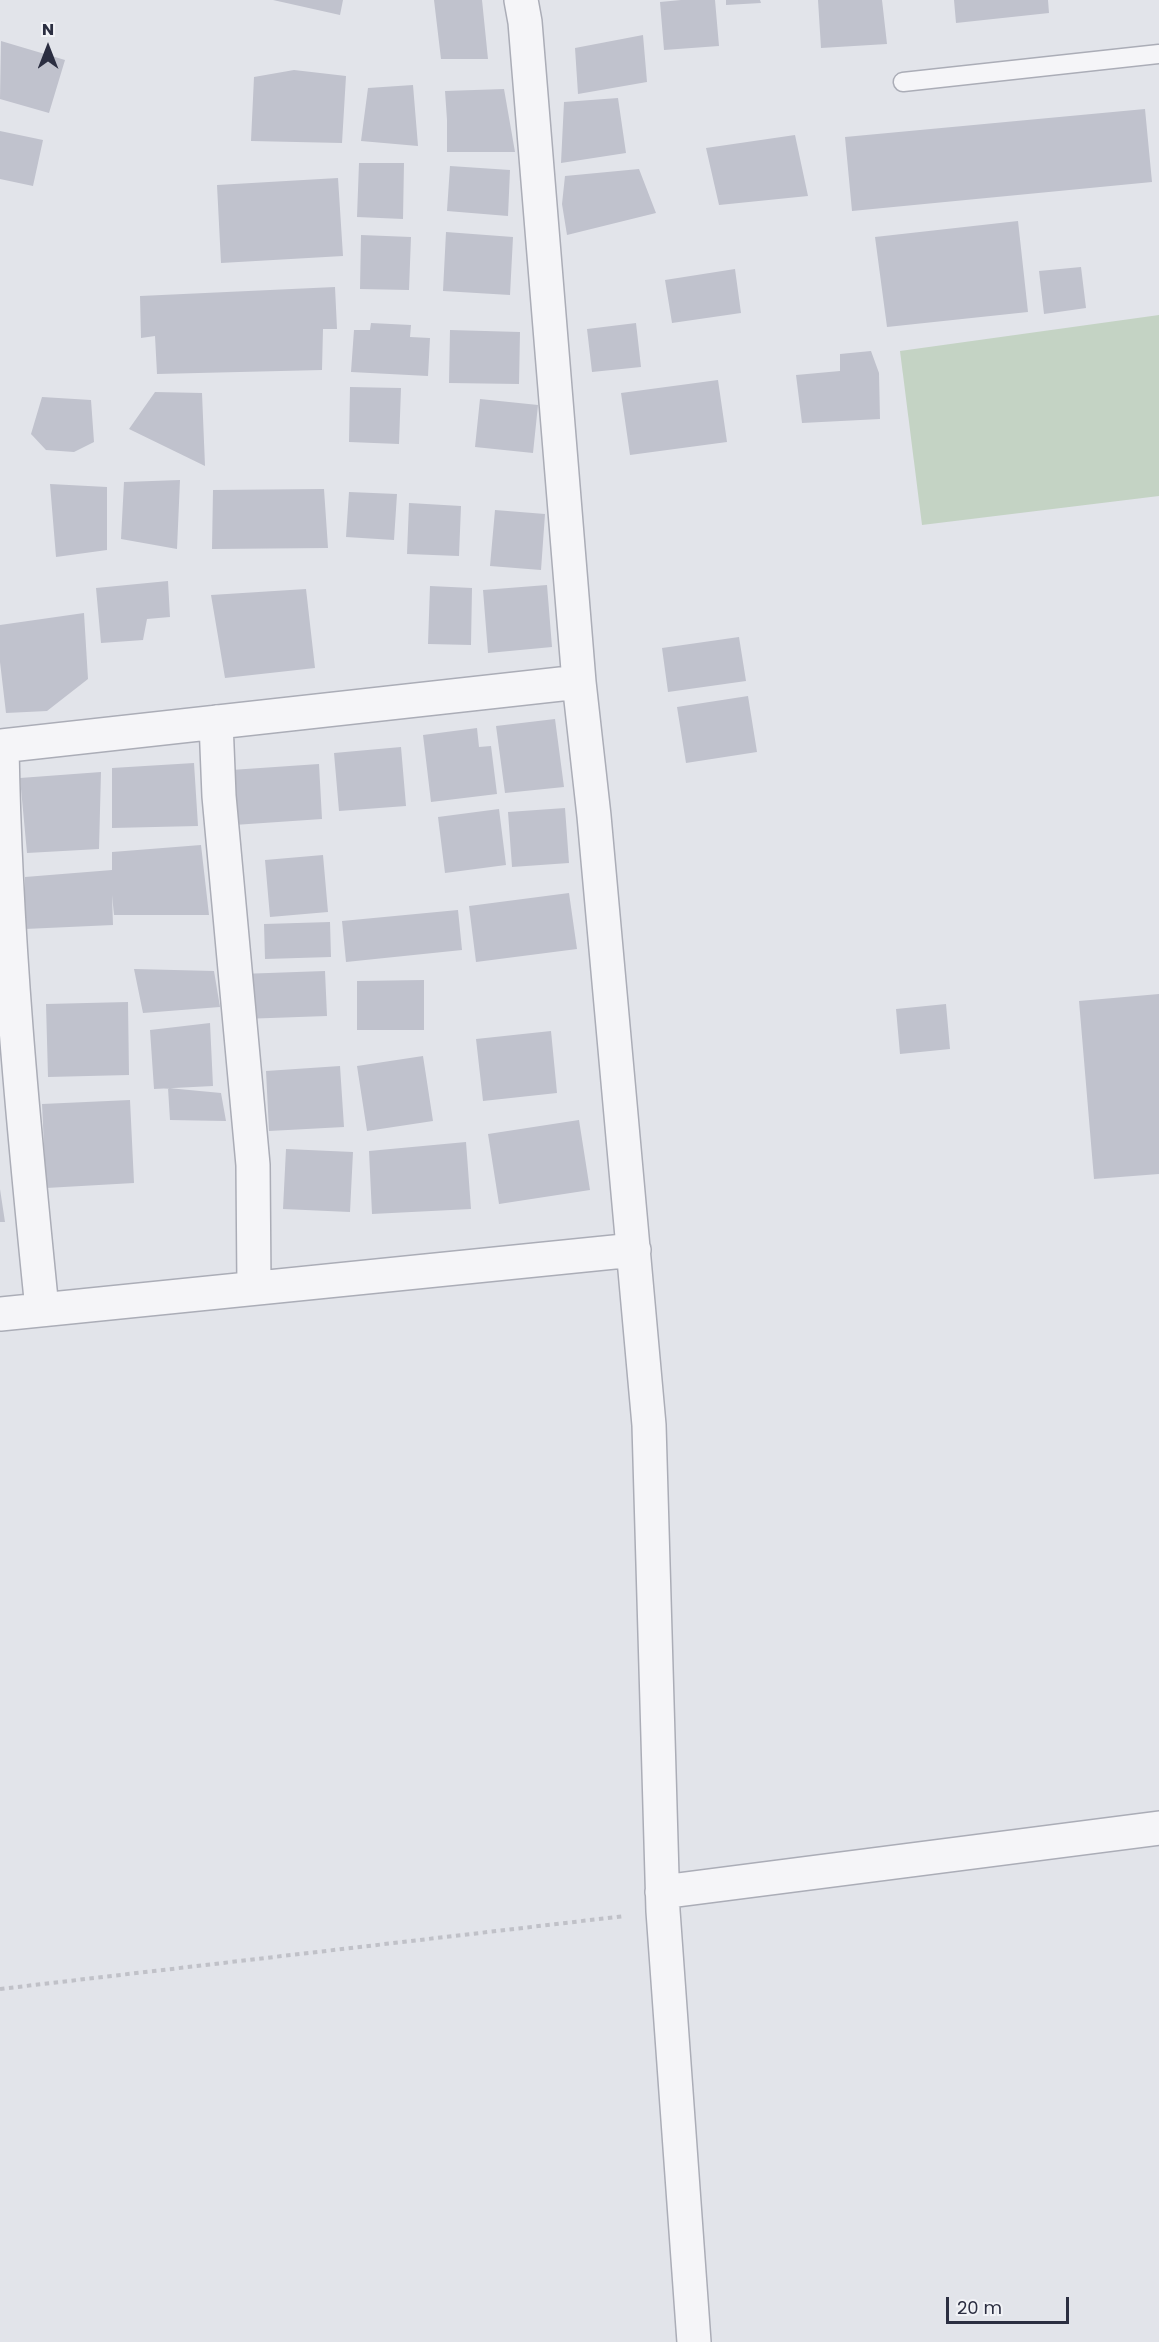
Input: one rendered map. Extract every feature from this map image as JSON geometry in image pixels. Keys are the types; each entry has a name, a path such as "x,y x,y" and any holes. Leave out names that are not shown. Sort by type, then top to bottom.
{"street":[{"path":"521,0 526,33 579,682 594,816 649,1425 662,1902 693,2342"},
{"path":"42,1309 19,1081 3,818 1,746 579,682"},
{"path":"216,722 219,796 253,1165 254,1287"},
{"path":"0,1314 634,1250"},
{"path":"662,1902 1159,1828"}],"lane":[{"path":"903,82 1158,54"}],"path":[{"path":"0,1989 662,1902"}],"green space":[{"path":"1159,315 1159,496 922,525 900,351"}],"building":[{"path":"273,0 343,0 340,15"},
{"path":"434,0 482,0 488,59 441,59"},
{"path":"715,0 719,46 664,50 660,2"},
{"path":"726,0 760,0 761,3 726,5"},
{"path":"818,0 882,0 887,44 821,48"},
{"path":"954,0 1048,0 1049,13 956,23"},
{"path":"643,35 647,82 578,94 575,48"},
{"path":"1,41 65,60 49,113 0,99"},
{"path":"294,70 346,76 342,143 251,141 254,77"},
{"path":"413,85 418,146 361,141 368,88"},
{"path":"504,89 515,152 447,152 445,91"},
{"path":"618,98 626,153 561,163 564,102"},
{"path":"1145,109 1152,182 852,211 845,137"},
{"path":"0,131 43,140 33,186 0,179"},
{"path":"795,135 808,196 719,205 706,148"},
{"path":"359,163 404,163 403,219 357,217"},
{"path":"450,166 510,170 508,216 447,211"},
{"path":"639,169 656,213 567,235 562,204 565,176"},
{"path":"338,178 343,256 221,263 217,185"},
{"path":"1018,221 1028,312 887,327 875,237"},
{"path":"446,232 513,237 510,295 443,291"},
{"path":"361,235 411,237 409,290 360,289"},
{"path":"1081,267 1086,308 1044,314 1039,271"},
{"path":"735,269 741,313 672,323 665,280"},
{"path":"335,287 337,329 323,329 322,370 157,374 155,336 141,338 140,296"},
{"path":"371,323 411,325 410,337 430,338 428,376 351,372 354,330 370,330"},
{"path":"636,323 641,367 592,372 587,329"},
{"path":"450,330 520,332 519,384 449,383"},
{"path":"871,351 879,373 880,419 802,423 796,375 840,371 840,354"},
{"path":"718,380 727,442 630,455 621,393"},
{"path":"350,387 401,388 399,444 349,442"},
{"path":"155,392 202,393 205,466 129,429"},
{"path":"42,397 91,400 94,442 74,452 46,450 31,434"},
{"path":"480,399 538,405 533,453 475,447"},
{"path":"180,480 177,549 121,539 124,482"},
{"path":"50,484 107,487 107,550 56,557"},
{"path":"324,489 328,548 212,549 213,490"},
{"path":"349,492 397,494 394,540 346,537"},
{"path":"409,503 461,506 459,556 407,554"},
{"path":"495,510 545,514 541,570 490,566"},
{"path":"168,581 170,617 147,619 143,640 101,643 96,588"},
{"path":"547,585 552,647 488,653 483,590"},
{"path":"430,586 472,588 471,645 428,644"},
{"path":"306,589 315,668 225,678 211,595"},
{"path":"84,613 88,679 47,711 6,713 0,662 0,625"},
{"path":"739,637 746,681 668,692 662,648"},
{"path":"748,696 757,752 686,763 677,707"},
{"path":"555,719 564,787 505,793 496,726"},
{"path":"477,728 479,747 491,746 497,794 431,802 423,735"},
{"path":"401,747 406,806 339,811 334,753"},
{"path":"194,763 198,826 112,828 112,768"},
{"path":"319,764 322,819 234,825 231,770"},
{"path":"101,772 99,849 27,853 20,778"},
{"path":"565,808 569,863 512,867 508,812"},
{"path":"499,809 506,865 445,873 438,817"},
{"path":"201,845 209,915 114,915 112,895 113,925 25,929 25,877 112,870 112,852"},
{"path":"323,855 328,912 270,917 265,860"},
{"path":"569,893 577,949 476,962 469,906"},
{"path":"458,910 462,950 346,962 342,921"},
{"path":"330,922 331,957 265,959 264,924"},
{"path":"134,969 214,971 220,1007 143,1013"},
{"path":"325,971 327,1016 242,1019 240,974"},
{"path":"424,980 424,1030 357,1030 357,981"},
{"path":"1159,994 1159,1174 1094,1179 1079,1001"},
{"path":"128,1002 129,1075 48,1077 46,1004"},
{"path":"946,1004 950,1049 900,1054 896,1009"},
{"path":"210,1023 213,1086 154,1089 150,1030"},
{"path":"551,1031 557,1093 483,1101 476,1039"},
{"path":"423,1056 433,1121 367,1131 357,1066"},
{"path":"340,1066 344,1127 269,1131 266,1071"},
{"path":"168,1088 221,1093 226,1121 170,1120"},
{"path":"130,1100 134,1183 46,1188 42,1104"},
{"path":"579,1120 590,1190 499,1204 488,1134"},
{"path":"466,1142 471,1209 372,1214 369,1151"},
{"path":"286,1149 353,1152 350,1212 283,1209"},
{"path":"0,1189 5,1222 0,1222"}]}
